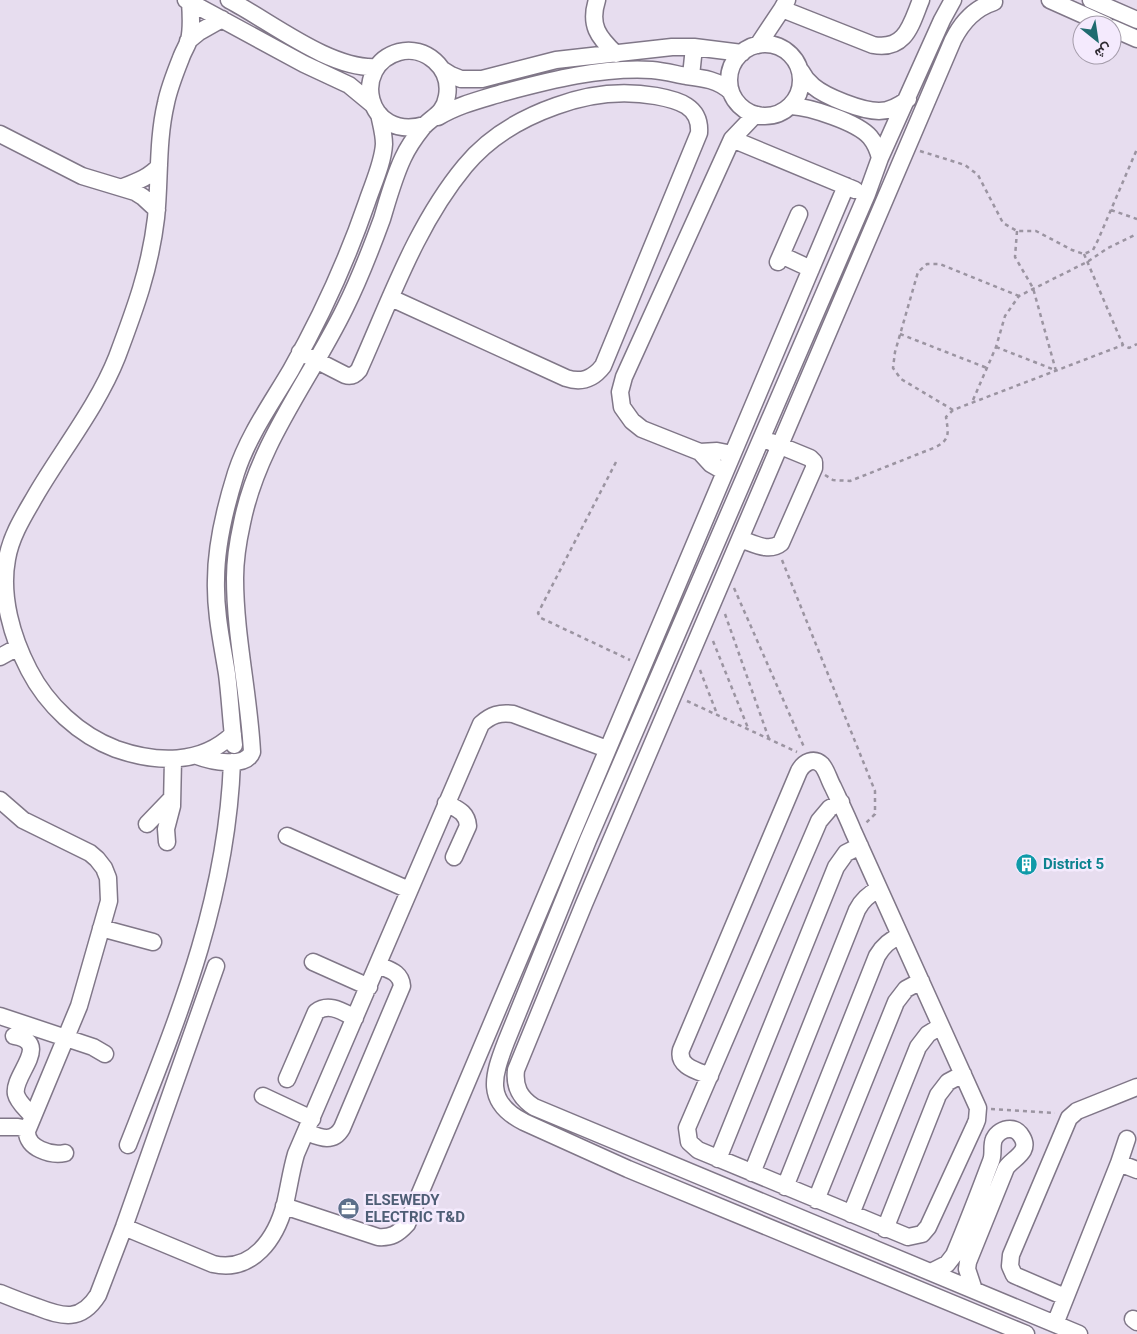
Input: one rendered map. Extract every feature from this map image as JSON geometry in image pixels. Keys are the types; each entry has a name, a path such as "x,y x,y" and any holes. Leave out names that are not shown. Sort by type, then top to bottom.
{"street":[{"path":"597,0 593,17 595,27 600,37 616,54"},
{"path":"784,5 873,45 882,47 894,44 906,35 921,0"},
{"path":"954,0 942,20 880,158 867,194 588,840 497,1065 494,1082 498,1099 502,1106 516,1118 628,1170 1026,1334"},
{"path":"1050,0 1084,15"},
{"path":"1091,0 1137,20"},
{"path":"188,1 304,64 349,85 388,123 400,128 413,128 461,105 555,79 622,71 650,70 691,76 720,83 733,95 740,106 748,112 758,115 775,114 791,106 814,109 863,131 874,143 880,158"},
{"path":"188,1 191,28 165,104 161,133 156,210 151,254 145,281 115,361 95,399 55,462 13,537 3,572 9,617 18,647 36,683 59,711 87,734 113,748 131,754 160,759 197,756 220,745 233,734"},
{"path":"231,1 319,52 340,62 361,67 377,67"},
{"path":"993,1 975,12 957,32 607,848 516,1070 515,1078 519,1093 534,1108 1079,1334"},
{"path":"758,45 784,5"},
{"path":"779,47 784,5"},
{"path":"188,41 199,32 222,19"},
{"path":"579,56 590,40 595,27"},
{"path":"1122,32 1137,39"},
{"path":"732,454 717,451 700,452 642,429 626,415 620,399 624,377 732,139 737,108 729,82 730,71 742,53 758,45 767,44 788,52 796,61 806,79 819,91 870,110 894,108 908,99"},
{"path":"128,1145 177,1020 202,941 223,855 230,801 238,761 217,608 217,560 223,521 237,470 258,423 300,352 336,281 383,153 383,134 370,91 371,79 377,67 386,58 397,52 410,50 429,56 451,75 461,79 482,79 579,56 616,54 672,46 742,53"},
{"path":"691,76 694,47"},
{"path":"650,70 648,58 651,50"},
{"path":"197,756 220,762 238,761 250,756 252,752 250,714 237,616 236,560 242,521 256,472 274,433 345,309 363,268 407,148 444,107 448,95 447,82 443,70"},
{"path":"791,106 800,90 801,71"},
{"path":"555,79 554,90 562,104"},
{"path":"525,87 537,100 541,111"},
{"path":"300,352 345,375 353,376 359,370 391,298 427,222 440,200 465,165 501,134 541,111 596,96 648,95 665,98 693,110 699,121 699,133 603,366 598,373 582,380 566,378 391,298"},
{"path":"732,139 758,115"},
{"path":"0,134 82,176 123,187 143,197 156,210"},
{"path":"732,139 867,194"},
{"path":"123,187 136,182 159,166"},
{"path":"284,1206 378,1237 394,1235 406,1224 846,186"},
{"path":"799,214 781,255 813,264"},
{"path":"799,350 818,357"},
{"path":"740,539 767,548 777,546 784,539 814,468 814,462 810,458 762,438"},
{"path":"700,452 711,464 725,472"},
{"path":"217,560 236,560"},
{"path":"683,571 702,579"},
{"path":"0,657 18,647"},
{"path":"642,668 658,678"},
{"path":"124,1228 213,1264 224,1266 232,1266 248,1260 262,1250 274,1230 284,1206 290,1173 309,1125 477,730 492,715 513,714 607,749"},
{"path":"167,842 166,829 171,812 173,759"},
{"path":"710,1076 686,1065 681,1059 681,1050 799,770 804,763 813,760 823,766 841,802 978,1108 975,1125 925,1231 917,1236 908,1237 845,1212 693,1147 687,1133 687,1128 710,1076 820,821 830,808 841,802"},
{"path":"147,824 172,798"},
{"path":"0,800 23,820 81,848 98,859 104,868 110,888 109,901 86,986 30,1123 27,1136 34,1146 55,1154 65,1153"},
{"path":"446,803 462,811 468,822 454,857"},
{"path":"287,836 410,890"},
{"path":"718,1159 836,867 856,838"},
{"path":"588,840 607,848"},
{"path":"752,1173 860,903 866,897 880,890"},
{"path":"101,928 153,942"},
{"path":"785,1187 881,949 887,943 900,936"},
{"path":"313,962 369,987"},
{"path":"263,1096 309,1125 324,1138 338,1134 402,986 402,981 398,974 378,965"},
{"path":"0,1294 62,1315 73,1316 83,1312 92,1305 98,1295 124,1228 216,966"},
{"path":"816,1200 896,1002 906,989 921,981"},
{"path":"287,1079 316,1012 329,1007 355,1018"},
{"path":"0,1016 68,1033 93,1047 108,1048"},
{"path":"830,1230 845,1212 918,1047 928,1034 941,1026"},
{"path":"14,1036 24,1038 30,1045 30,1055 16,1091 30,1123"},
{"path":"885,1228 938,1095 948,1082 962,1074"},
{"path":"1065,1297 1018,1278 1012,1272 1010,1260 1063,1128 1072,1114 1137,1087"},
{"path":"0,1127 18,1127 30,1123"},
{"path":"931,1272 946,1264 954,1255 992,1160 995,1137 1002,1130 1012,1129 1017,1131 1023,1139 1024,1149 1006,1168 968,1262 967,1269 974,1290"},
{"path":"1055,1324 1127,1139"},
{"path":"628,1170 636,1149"},
{"path":"1119,1163 1137,1170"}],"path":[{"path":"908,147 942,160 965,165 978,175 1003,223 1017,231 1036,231 1072,250 1084,254 1093,250 1137,149"},
{"path":"1111,210 1137,219"},
{"path":"1017,231 1015,258 1033,288 1056,370"},
{"path":"973,401 996,347 1005,316 1019,296 1087,262 1108,248 1137,234"},
{"path":"1084,254 1123,345 1129,348 1137,344"},
{"path":"953,410 901,379 893,368 900,334 918,272 928,264 940,264 1019,296"},
{"path":"900,334 988,368"},
{"path":"814,468 833,480 850,481 936,447 944,443 948,434 946,417 953,410 1123,345"},
{"path":"996,347 1056,370"},
{"path":"616,462 538,613 541,618 642,668"},
{"path":"777,546 875,791 875,814 856,838"},
{"path":"734,588 813,760"},
{"path":"724,611 769,739"},
{"path":"712,638 748,730"},
{"path":"699,667 718,716"},
{"path":"673,695 813,760"},
{"path":"978,1108 1072,1114"}],"place":[{"name":"District 5","path":"1027,864"},
{"name":"ELSEWEDY ELECTRIC T&D","path":"349,1209"}]}
